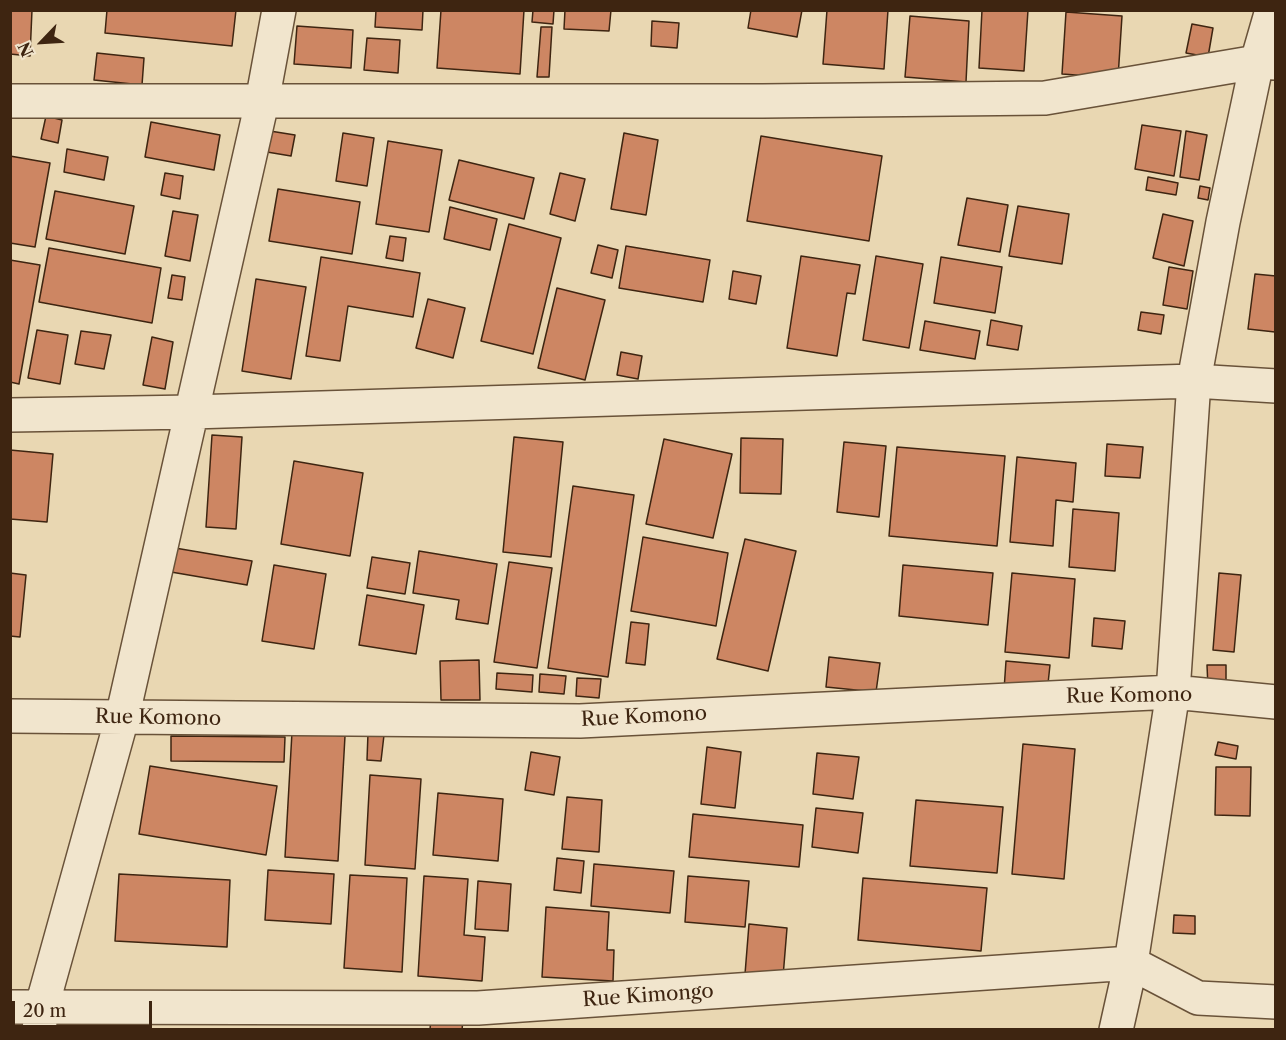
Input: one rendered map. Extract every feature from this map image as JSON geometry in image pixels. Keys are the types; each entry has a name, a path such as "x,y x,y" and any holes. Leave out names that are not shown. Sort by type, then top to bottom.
{"street":[{"path":"30,1014 122,718 262,102 279,10"},
{"path":"1116,1029 1131,963 1173,692 1194,381 1223,222 1266,63 1272,10"},
{"path":"10,101 763,101 1045,98 1266,63"},
{"path":"10,415 192,412 1194,381 1275,386"},
{"name":"Rue Komono","path":"10,716 580,721 1173,692 1275,702"},
{"path":"1131,963 1198,998 1275,1002"},
{"name":"Rue Kimongo","path":"30,1014 478,1008 1131,963"}],"building":[{"path":"11,10 32,10 30,56 10,54"},
{"path":"107,10 236,10 232,46 105,33"},
{"path":"376,10 423,10 422,30 375,27"},
{"path":"441,10 524,10 520,74 437,68"},
{"path":"533,10 554,10 553,24 532,22"},
{"path":"565,10 611,10 609,31 564,29"},
{"path":"751,10 802,10 797,37 748,28"},
{"path":"827,10 888,10 884,69 823,64"},
{"path":"982,10 1028,10 1024,71 979,68"},
{"path":"1066,12 1122,16 1118,78 1062,74"},
{"path":"910,16 969,21 966,82 905,77"},
{"path":"652,21 679,23 677,48 651,46"},
{"path":"1192,24 1213,28 1208,57 1186,53"},
{"path":"297,26 353,30 351,68 294,64"},
{"path":"541,27 552,27 549,77 537,77"},
{"path":"367,38 400,40 398,73 364,70"},
{"path":"97,53 144,58 142,85 94,80"},
{"path":"46,116 62,120 58,143 41,139"},
{"path":"151,122 220,135 214,170 145,157"},
{"path":"1142,125 1181,131 1174,176 1135,169"},
{"path":"270,131 295,135 291,156 267,152"},
{"path":"1186,131 1207,135 1199,180 1180,177"},
{"path":"343,133 374,138 367,186 336,181"},
{"path":"624,133 658,140 646,215 611,209"},
{"path":"761,136 882,156 869,241 747,221"},
{"path":"388,141 442,150 429,232 376,224"},
{"path":"67,149 108,157 104,180 64,172"},
{"path":"10,156 50,163 35,247 10,243"},
{"path":"459,160 534,178 524,219 449,200"},
{"path":"165,173 183,176 180,199 161,195"},
{"path":"560,173 585,179 575,221 550,214"},
{"path":"1148,177 1178,183 1176,195 1146,190"},
{"path":"1200,186 1210,188 1208,200 1198,198"},
{"path":"278,189 360,202 352,254 269,241"},
{"path":"55,191 134,206 125,254 46,239"},
{"path":"967,198 1008,205 1000,252 958,245"},
{"path":"1018,206 1069,214 1062,264 1009,256"},
{"path":"450,207 497,219 490,250 444,239"},
{"path":"173,211 198,215 190,261 165,256"},
{"path":"1163,214 1193,221 1184,266 1153,258"},
{"path":"509,224 561,238 533,354 481,341"},
{"path":"390,236 406,238 403,261 386,258"},
{"path":"598,245 618,250 612,278 591,273"},
{"path":"626,246 710,260 703,302 619,288"},
{"path":"49,248 161,268 152,323 39,302"},
{"path":"801,256 860,265 855,294 847,293 837,356 787,348"},
{"path":"876,256 923,264 909,348 863,340"},
{"path":"321,257 420,273 413,317 348,306 340,361 306,356"},
{"path":"941,257 1002,267 995,313 934,303"},
{"path":"10,260 40,265 19,384 10,382"},
{"path":"1169,267 1193,271 1187,309 1163,305"},
{"path":"733,271 761,276 756,304 729,299"},
{"path":"1255,274 1276,276 1275,332 1248,329"},
{"path":"172,275 185,277 182,300 168,298"},
{"path":"256,279 306,287 291,379 242,371"},
{"path":"557,288 605,300 585,380 538,368"},
{"path":"428,299 465,308 453,358 416,348"},
{"path":"1141,312 1164,315 1161,334 1138,330"},
{"path":"991,320 1022,326 1018,350 987,345"},
{"path":"925,321 980,331 975,359 920,350"},
{"path":"37,330 68,335 60,384 28,378"},
{"path":"81,331 111,335 104,369 75,364"},
{"path":"152,337 173,342 165,389 143,385"},
{"path":"621,352 642,356 638,379 617,375"},
{"path":"212,435 242,437 236,529 206,527"},
{"path":"514,437 563,442 551,557 503,552"},
{"path":"741,438 783,439 781,494 740,493"},
{"path":"664,439 732,454 713,538 646,524"},
{"path":"844,442 886,446 879,517 837,512"},
{"path":"1107,444 1143,447 1140,478 1105,476"},
{"path":"897,447 1005,456 997,546 889,536"},
{"path":"10,450 53,454 47,522 10,519"},
{"path":"1017,457 1076,463 1073,502 1056,500 1053,546 1010,542"},
{"path":"294,461 363,473 350,556 281,544"},
{"path":"573,486 634,495 608,677 548,668"},
{"path":"1073,509 1119,513 1115,571 1069,567"},
{"path":"643,537 728,553 716,626 631,611"},
{"path":"745,539 796,551 768,671 717,659"},
{"path":"175,548 252,561 247,585 171,572"},
{"path":"419,551 497,564 488,624 456,619 459,600 413,593"},
{"path":"372,557 410,563 405,594 367,588"},
{"path":"509,562 552,568 537,668 494,662"},
{"path":"274,565 326,574 314,649 262,641"},
{"path":"903,565 993,573 988,625 899,616"},
{"path":"10,573 26,575 20,637 10,636"},
{"path":"1012,573 1075,579 1069,658 1005,652"},
{"path":"1219,573 1241,575 1234,652 1213,650"},
{"path":"367,595 424,605 416,654 359,645"},
{"path":"1094,618 1125,621 1122,649 1092,646"},
{"path":"631,622 649,624 645,665 626,663"},
{"path":"829,657 880,663 876,692 826,687"},
{"path":"479,660 480,700 441,700 440,661"},
{"path":"1006,661 1050,665 1047,693 1004,690"},
{"path":"1207,665 1226,665 1226,688 1208,688"},
{"path":"497,673 533,675 532,692 496,689"},
{"path":"540,674 566,676 564,694 539,692"},
{"path":"577,678 601,679 599,698 576,696"},
{"path":"292,732 345,736 338,861 285,857"},
{"path":"368,733 384,735 381,761 367,760"},
{"path":"171,736 285,737 284,762 171,761"},
{"path":"1218,742 1238,746 1236,759 1215,755"},
{"path":"1023,744 1075,749 1064,879 1012,874"},
{"path":"707,747 741,752 735,808 701,804"},
{"path":"531,752 560,757 554,795 525,790"},
{"path":"817,753 859,757 853,799 813,794"},
{"path":"150,766 277,786 266,855 139,834"},
{"path":"1216,767 1251,767 1250,816 1215,815"},
{"path":"370,775 421,779 415,869 365,865"},
{"path":"438,793 503,799 498,861 433,855"},
{"path":"567,797 602,800 599,852 562,849"},
{"path":"916,800 1003,807 997,873 910,866"},
{"path":"816,808 863,813 858,853 812,847"},
{"path":"693,814 803,825 799,867 689,857"},
{"path":"557,858 584,861 581,893 554,890"},
{"path":"594,864 674,871 670,913 591,906"},
{"path":"268,870 334,874 331,924 265,920"},
{"path":"119,874 230,880 227,947 115,941"},
{"path":"350,875 407,878 402,972 344,968"},
{"path":"424,876 468,879 464,935 485,937 482,981 418,976"},
{"path":"688,876 749,881 745,927 685,922"},
{"path":"863,878 987,888 981,951 858,940"},
{"path":"478,881 511,884 508,931 475,929"},
{"path":"546,907 609,912 607,950 614,950 613,981 542,977"},
{"path":"1174,915 1195,916 1195,934 1173,933"},
{"path":"749,924 787,928 783,977 745,974"},
{"path":"431,1017 463,1019 462,1030 430,1030"}]}
